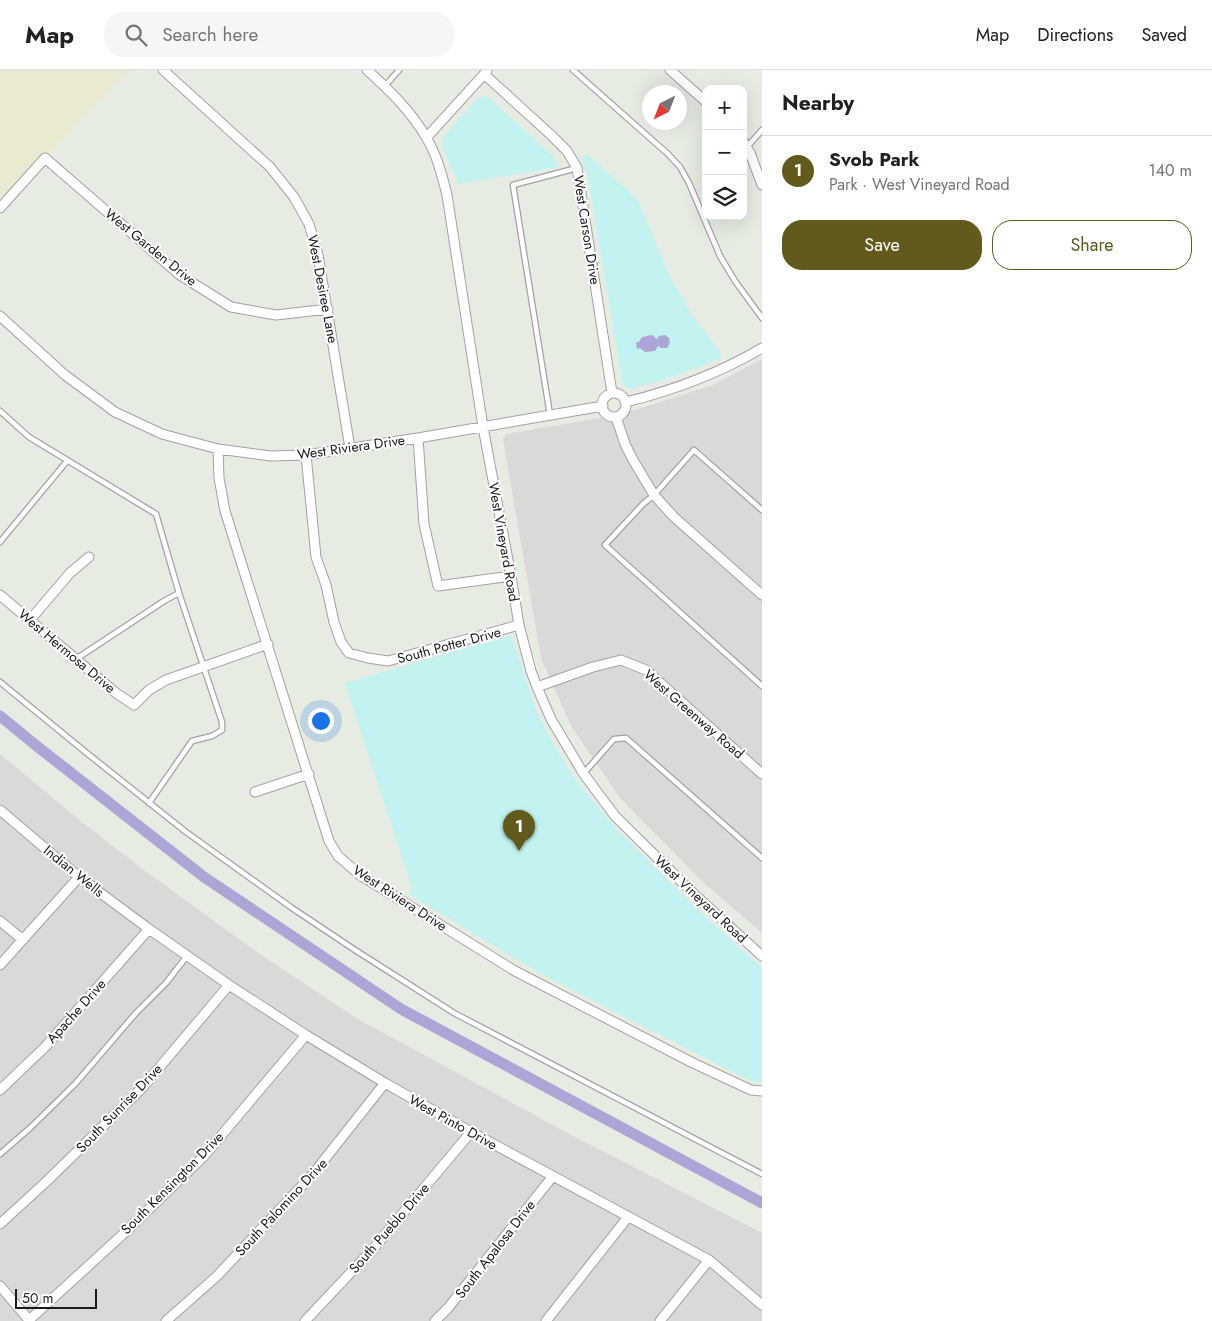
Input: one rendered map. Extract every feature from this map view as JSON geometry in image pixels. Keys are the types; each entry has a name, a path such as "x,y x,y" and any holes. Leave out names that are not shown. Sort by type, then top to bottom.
{"street":[{"name":"West Desiree Lane","path":"163,70 270,166 294,197 309,224 318,255 328,309 350,448"},
{"name":"West Vineyard Road","path":"367,70 406,108 427,137 438,162 447,195 483,426 511,576 518,625 531,672 551,719 583,773 615,816 693,893 762,956"},
{"path":"670,70 702,98"},
{"path":"427,137 486,72"},
{"name":"West Carson Drive","path":"486,72 552,135 567,151 577,168 612,393"},
{"path":"747,149 762,186"},
{"name":"West Garden Drive","path":"0,208 45,158 180,275 231,306 276,315 328,309"},
{"name":"West Riviera Drive","path":"0,316 65,375 115,412 162,434 218,450 271,456 306,454 418,438 602,406"},
{"path":"626,402 695,381 738,362 762,348"},
{"path":"612,393 621,394 626,402 625,410 616,416 607,414 602,406 605,398 612,393"},
{"path":"616,416 625,444 642,477 654,495 674,517 762,595"},
{"path":"418,438 424,524 438,586 511,576"},
{"name":"West Riviera Drive","path":"218,450 219,478 225,511 329,841 338,856 360,875 515,970 693,1063 751,1090 762,1091"},
{"name":"South Potter Drive","path":"306,454 316,557 326,585 334,622 341,642 350,653 388,661 518,625"},
{"path":"30,620 70,573 89,557"},
{"name":"West Hermosa Drive","path":"0,594 116,693 134,705 149,690 166,680 203,667"},
{"path":"203,667 268,644"},
{"name":"West Greenway Road","path":"537,687 593,667 621,660 634,664 646,670 762,774"},
{"path":"255,792 309,774"},
{"name":"Indian Wells","path":"0,810 79,877 149,929"},
{"path":"0,966 79,877"},
{"path":"0,921 23,940"},
{"name":"West Pinto Drive","path":"149,929 229,985 385,1083 471,1132 709,1260 762,1305"},
{"name":"Apache Drive","path":"0,1090 45,1047 149,929"},
{"name":"South Sunrise Drive","path":"0,1224 142,1088 229,985"},
{"name":"South Kensington Drive","path":"28,1320 121,1236 203,1157 306,1035"},
{"name":"South Palomino Drive","path":"166,1321 217,1276 313,1174 385,1083"},
{"name":"South Pueblo Drive","path":"305,1321 373,1249 471,1132"},
{"name":"South Apalosa Drive","path":"435,1321 448,1308 553,1176"},
{"path":"546,1321 628,1217"},
{"path":"660,1321 709,1260"},
{"path":"0,1286 28,1320"}],"lane":[{"path":"385,86 399,70"},
{"path":"573,70 668,154 680,167 689,183 720,256 735,281 762,318"},
{"path":"747,142 762,130"},
{"path":"550,415 513,185 577,168"},
{"path":"0,411 29,437 156,514 179,593 222,722 222,730 212,736 192,742 149,803"},
{"path":"762,510 694,450 654,495 643,504 605,545 762,686"},
{"path":"0,542 67,461"},
{"path":"76,659 179,593"},
{"path":"0,682 149,803 292,908 355,950 454,1013 762,1174"},
{"path":"583,773 614,739 626,738 762,858"},
{"path":"0,1154 75,1084 136,1013 166,983 187,956"}],"shaded area":[{"path":"0,70 131,70 121,77 0,208"},
{"path":"487,96 555,158 559,167 458,184 443,148 442,139 478,98"},
{"path":"587,154 638,200 669,275 692,315 721,354 721,358 641,386 629,389 623,385 588,177 582,158"},
{"path":"652,335 657,339 659,336 665,335 669,338 670,343 667,348 658,346 655,351 645,352 640,348 637,349 636,342 639,342 642,337"},
{"path":"762,359 762,933 703,882 620,798 571,726 541,658 503,439 507,434 601,418 635,410 713,385"},
{"path":"511,635 534,705 565,764 579,784 615,828 701,913 762,968 762,1081 747,1079 543,975 410,895 412,888 345,683"},
{"path":"0,754 83,823 145,871 264,957 356,1018 573,1136 762,1233 762,1321 0,1321"}],"waterway":[{"path":"0,716 204,877 401,1009 762,1203"}],"place":[{"name":"Svob Park","path":"519,851"}]}
